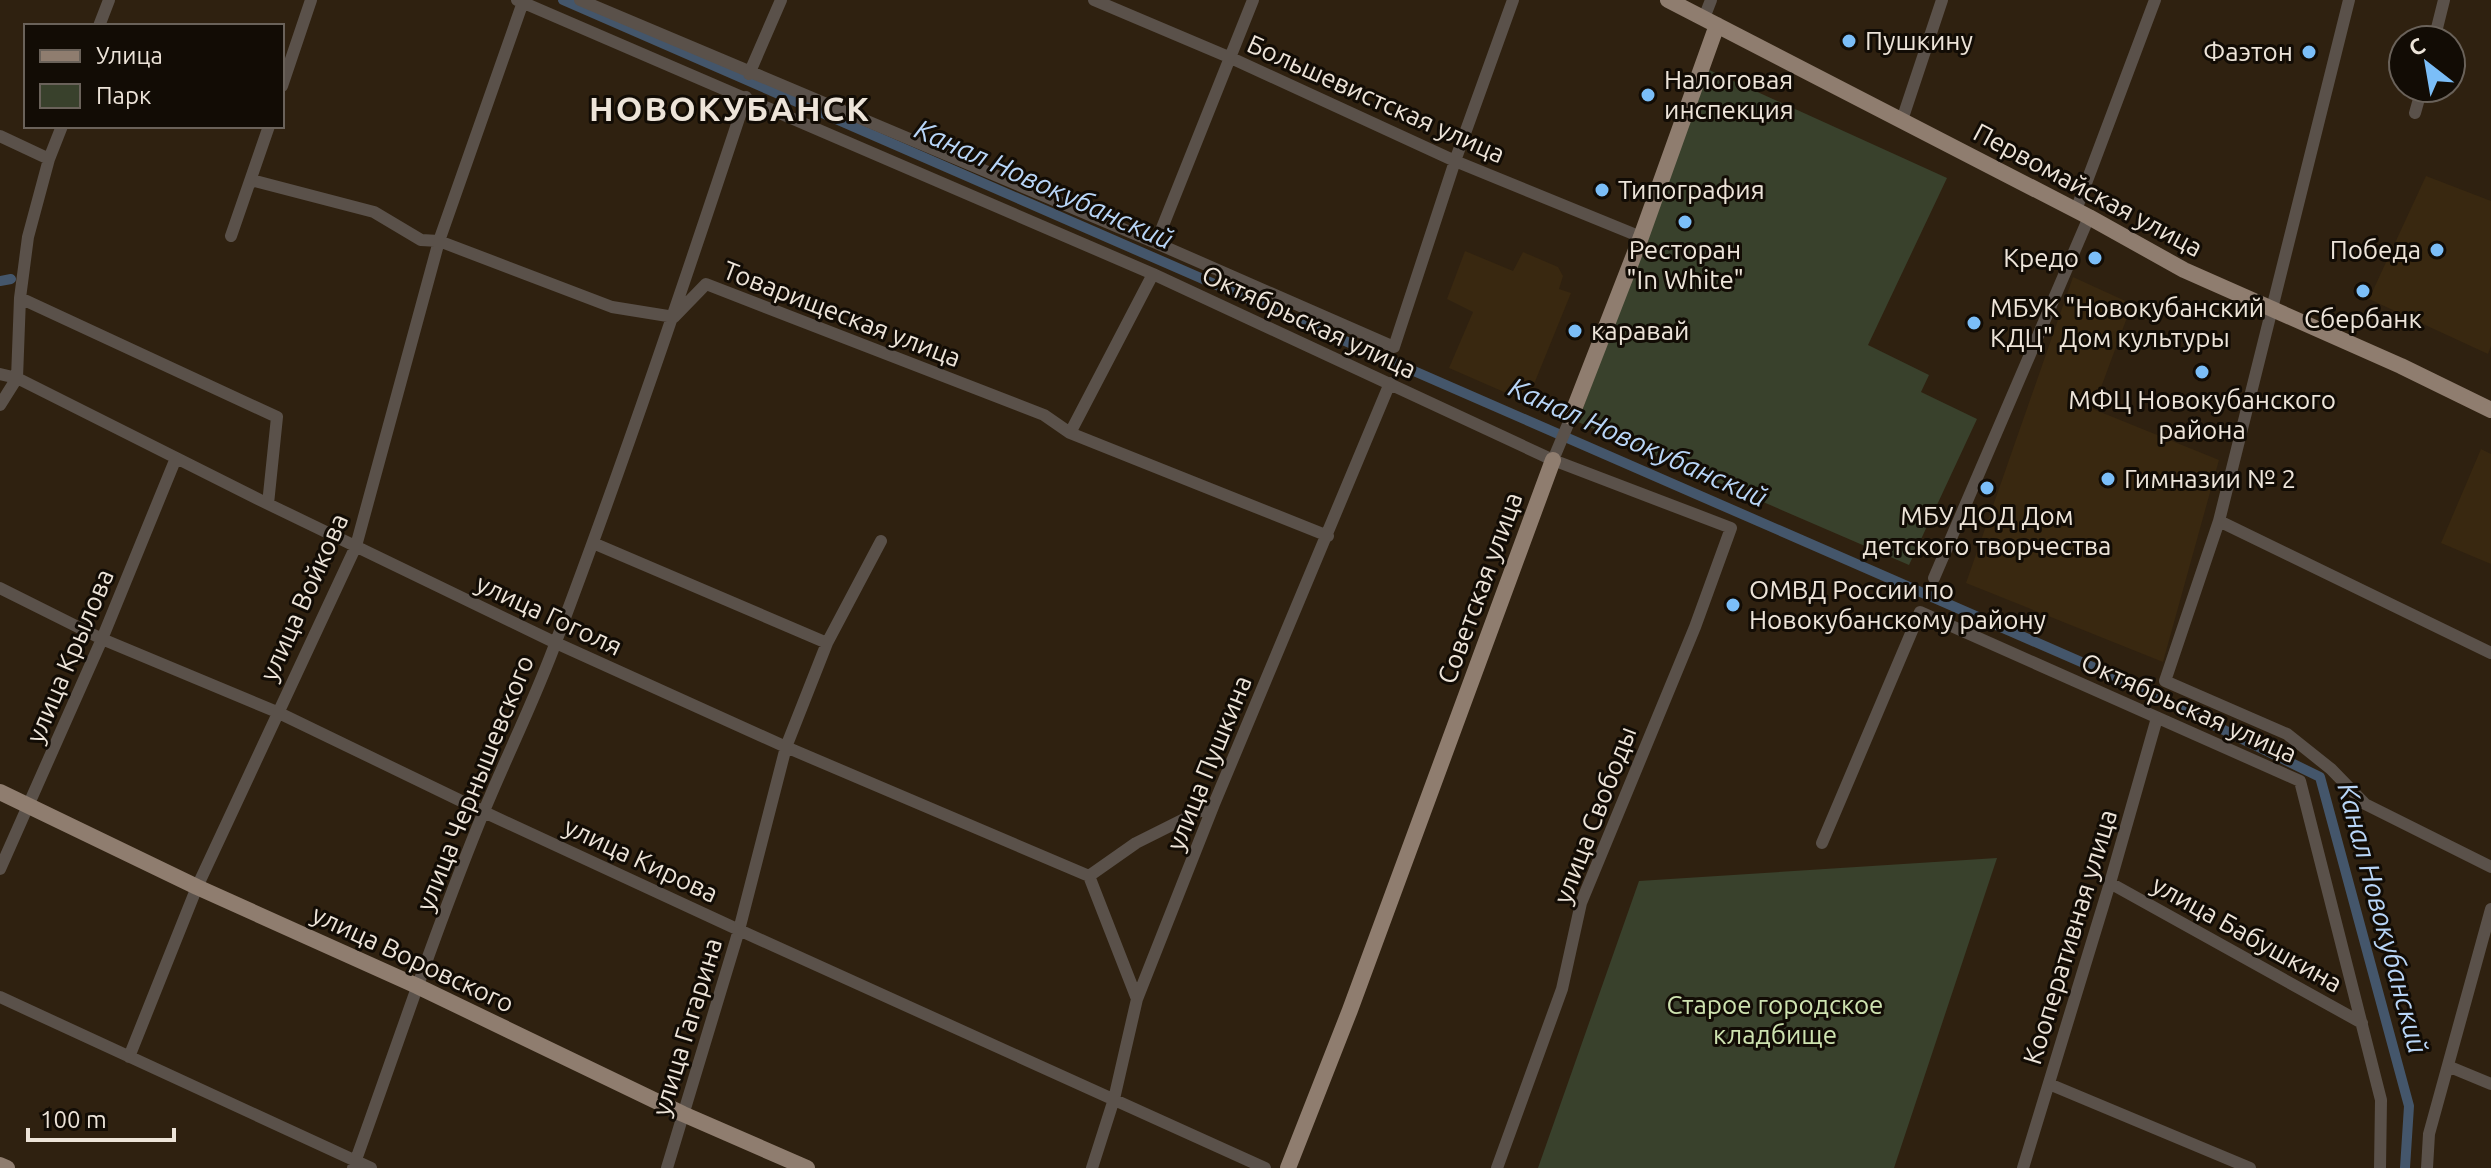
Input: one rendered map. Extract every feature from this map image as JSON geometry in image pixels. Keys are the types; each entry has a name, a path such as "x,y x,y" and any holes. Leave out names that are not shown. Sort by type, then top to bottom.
{"main road":[{"name":"Первомайская улица","path":"1668,0 2082,213 2184,270 2491,410"},
{"name":"Советская улица","path":"1571,417 1641,237 1710,22"},
{"name":"Советская улица","path":"1288,1168 1350,1010 1553,460"},
{"name":"улица Воровского","path":"0,792 683,1114 807,1168"},
{"path":"0,1165 7,1168"}],"street":[{"path":"100,24 109,0"},
{"path":"284,80 311,0"},
{"name":"Октябрьская улица","path":"580,0 1394,347 1455,161"},
{"path":"749,74 781,0"},
{"name":"Большевистская улица","path":"1094,0 1231,58 1455,161 1641,237"},
{"path":"1156,243 1253,0"},
{"path":"1455,161 1513,0"},
{"name":"Советская улица","path":"1710,22 1711,0"},
{"path":"1902,120 1942,0"},
{"path":"1934,578 2082,213 2155,0"},
{"path":"2349,0 2219,521 2491,653"},
{"path":"2438,24 2444,0"},
{"name":"Октябрьская улица","path":"520,1 1153,274 1553,460 1731,528"},
{"name":"улица Войкова","path":"129,1057 197,887 356,546 439,241 520,1"},
{"name":"улица Чернышевского","path":"354,1164 417,986 484,812 556,643 593,543 674,317 745,98"},
{"path":"2415,113 2418,104"},
{"path":"0,405 17,378 20,298 28,237 49,159 61,128"},
{"path":"231,236 268,128"},
{"path":"0,136 49,159"},
{"path":"251,180 374,212 421,240 439,241 612,307 674,317"},
{"path":"1070,433 1153,274"},
{"name":"Товарищеская улица","path":"674,317 706,284 1044,415 1070,433 1328,536"},
{"path":"20,298 277,417 268,504"},
{"name":"улица Гоголя","path":"0,374 17,378 556,643 786,747 1089,876"},
{"name":"улица Пушкина","path":"1092,1168 1114,1099 1137,999 1214,804 1390,383"},
{"name":"Советская улица","path":"1553,460 1571,417"},
{"name":"улица Крылова","path":"0,869 102,639 176,458"},
{"name":"Октябрьская улица","path":"2219,521 2165,681 2287,734 2331,769 2365,804 2491,867"},
{"name":"улица Свободы","path":"1497,1168 1562,989 1581,903 1695,627 1731,528"},
{"name":"улица Гагарина","path":"667,1168 739,930 786,747 827,643 881,541"},
{"path":"593,543 827,643"},
{"name":"улица Кирова","path":"0,588 102,639 277,712 739,930 1265,1168"},
{"name":"Октябрьская улица","path":"1822,843 1920,612 2300,781 2362,1023"},
{"name":"Кооперативная улица","path":"2023,1168 2157,718"},
{"path":"1137,999 1089,876 1136,843 1214,804"},
{"name":"улица Бабушкина","path":"2110,883 2362,1023"},
{"path":"2427,1168 2429,1134 2450,1067 2491,909"},
{"path":"0,997 354,1164 371,1168"},
{"path":"2362,1023 2381,1100 2380,1168"},
{"path":"2450,1067 2491,1084"},
{"path":"2049,1084 2250,1168"}],"shaded area":[{"path":"2426,176 2491,201 2491,346 2488,354 2369,299"},
{"path":"1465,251 1513,271 1523,252 1558,267 1563,276 1559,289 1571,293 1532,389 1525,386 1520,399 1449,368 1473,312 1447,299"},
{"name":"Гимназии № 2","path":"2073,277 2132,304 2093,409 2219,460 2163,662 1966,583"},
{"path":"2481,449 2491,454 2491,564 2441,543"}],"green space":[{"path":"1707,69 1947,178 1868,345 1929,375 1921,392 1977,419 1909,565 1578,422"},
{"name":"Старое городское кладбище","path":"1997,858 1894,1168 1538,1168 1639,881"}],"waterway":[{"name":"Канал Новокубанский","path":"563,0 2111,675 2320,777 2409,1106 2405,1168"},
{"path":"0,281 11,279"}],"place":[{"name":"Пушкину","path":"1849,41"},
{"name":"Фаэтон","path":"2309,52"},
{"name":"Налоговая инспекция","path":"1648,95"},
{"name":"Типография","path":"1602,190"},
{"name":"Ресторан \"In White\"","path":"1685,222"},
{"name":"Победа","path":"2437,250"},
{"name":"Кредо","path":"2095,258"},
{"name":"Сбербанк","path":"2363,291"},
{"name":"МБУК \"Новокубанский КДЦ\" Дом культуры","path":"1974,323"},
{"name":"каравай","path":"1575,331"},
{"name":"МФЦ Новокубанского района","path":"2202,372"},
{"name":"Гимназии № 2","path":"2108,479"},
{"name":"МБУ ДОД Дом детского творчества","path":"1987,488"},
{"name":"ОМВД России по Новокубанскому району","path":"1733,605"}],"district":[{"name":"НОВОКУБАНСК","path":"730,109"}]}
